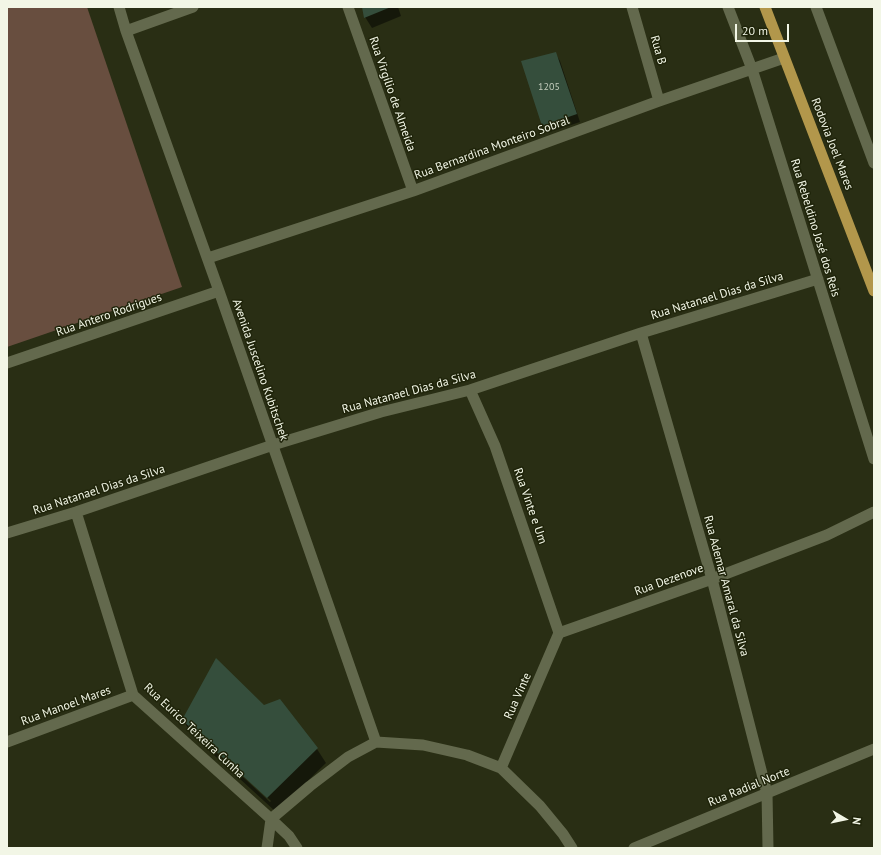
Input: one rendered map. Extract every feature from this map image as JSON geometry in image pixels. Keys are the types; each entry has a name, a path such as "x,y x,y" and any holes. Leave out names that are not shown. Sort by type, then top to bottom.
{"main road":[{"name":"Rodovia Joel Mares","path":"765,7 874,291"}],"street":[{"name":"Avenida Juscelino Kubitschek","path":"119,7 126,31 208,258 376,742"},
{"path":"126,31 193,7"},
{"name":"Rua Virgílio de Almeida","path":"348,7 413,190"},
{"name":"Rua B","path":"632,7 660,101"},
{"name":"Rua Rebeldino José dos Reis","path":"728,7 752,69 874,459"},
{"path":"816,7 874,163"},
{"name":"Rua Bernardina Monteiro Sobral","path":"208,258 413,190 784,58"},
{"name":"Rua Natanael Dias da Silva","path":"7,533 76,512 273,445 381,412 470,390 642,333 818,279"},
{"name":"Rua Antero Rodrigues","path":"7,363 219,291"},
{"name":"Rua Ademar Amaral da Silva","path":"642,333 712,579 767,793 768,848"},
{"name":"Rua Vinte e Um","path":"470,390 495,446 560,633"},
{"name":"Rua Eurico Teixeira Cunha","path":"76,512 133,695 271,819 289,836 297,848"},
{"name":"Rua Dezenove","path":"560,633 712,579 827,535 874,512"},
{"name":"Rua Vinte","path":"501,768 560,633"},
{"name":"Rua Manoel Mares","path":"7,742 133,695"},
{"path":"267,848 271,819 310,786 348,757 376,742 423,745 467,755 501,768 540,806 563,834 572,848"},
{"name":"Rua Radial Norte","path":"634,848 874,749"}],"shaded area":[{"path":"7,7 87,7 182,287 7,347"}],"building":[{"path":"362,7 391,7 364,18"},
{"path":"556,52 577,114 542,126 521,61"},
{"path":"216,658 264,705 280,699 318,748 267,798 182,720"}]}
